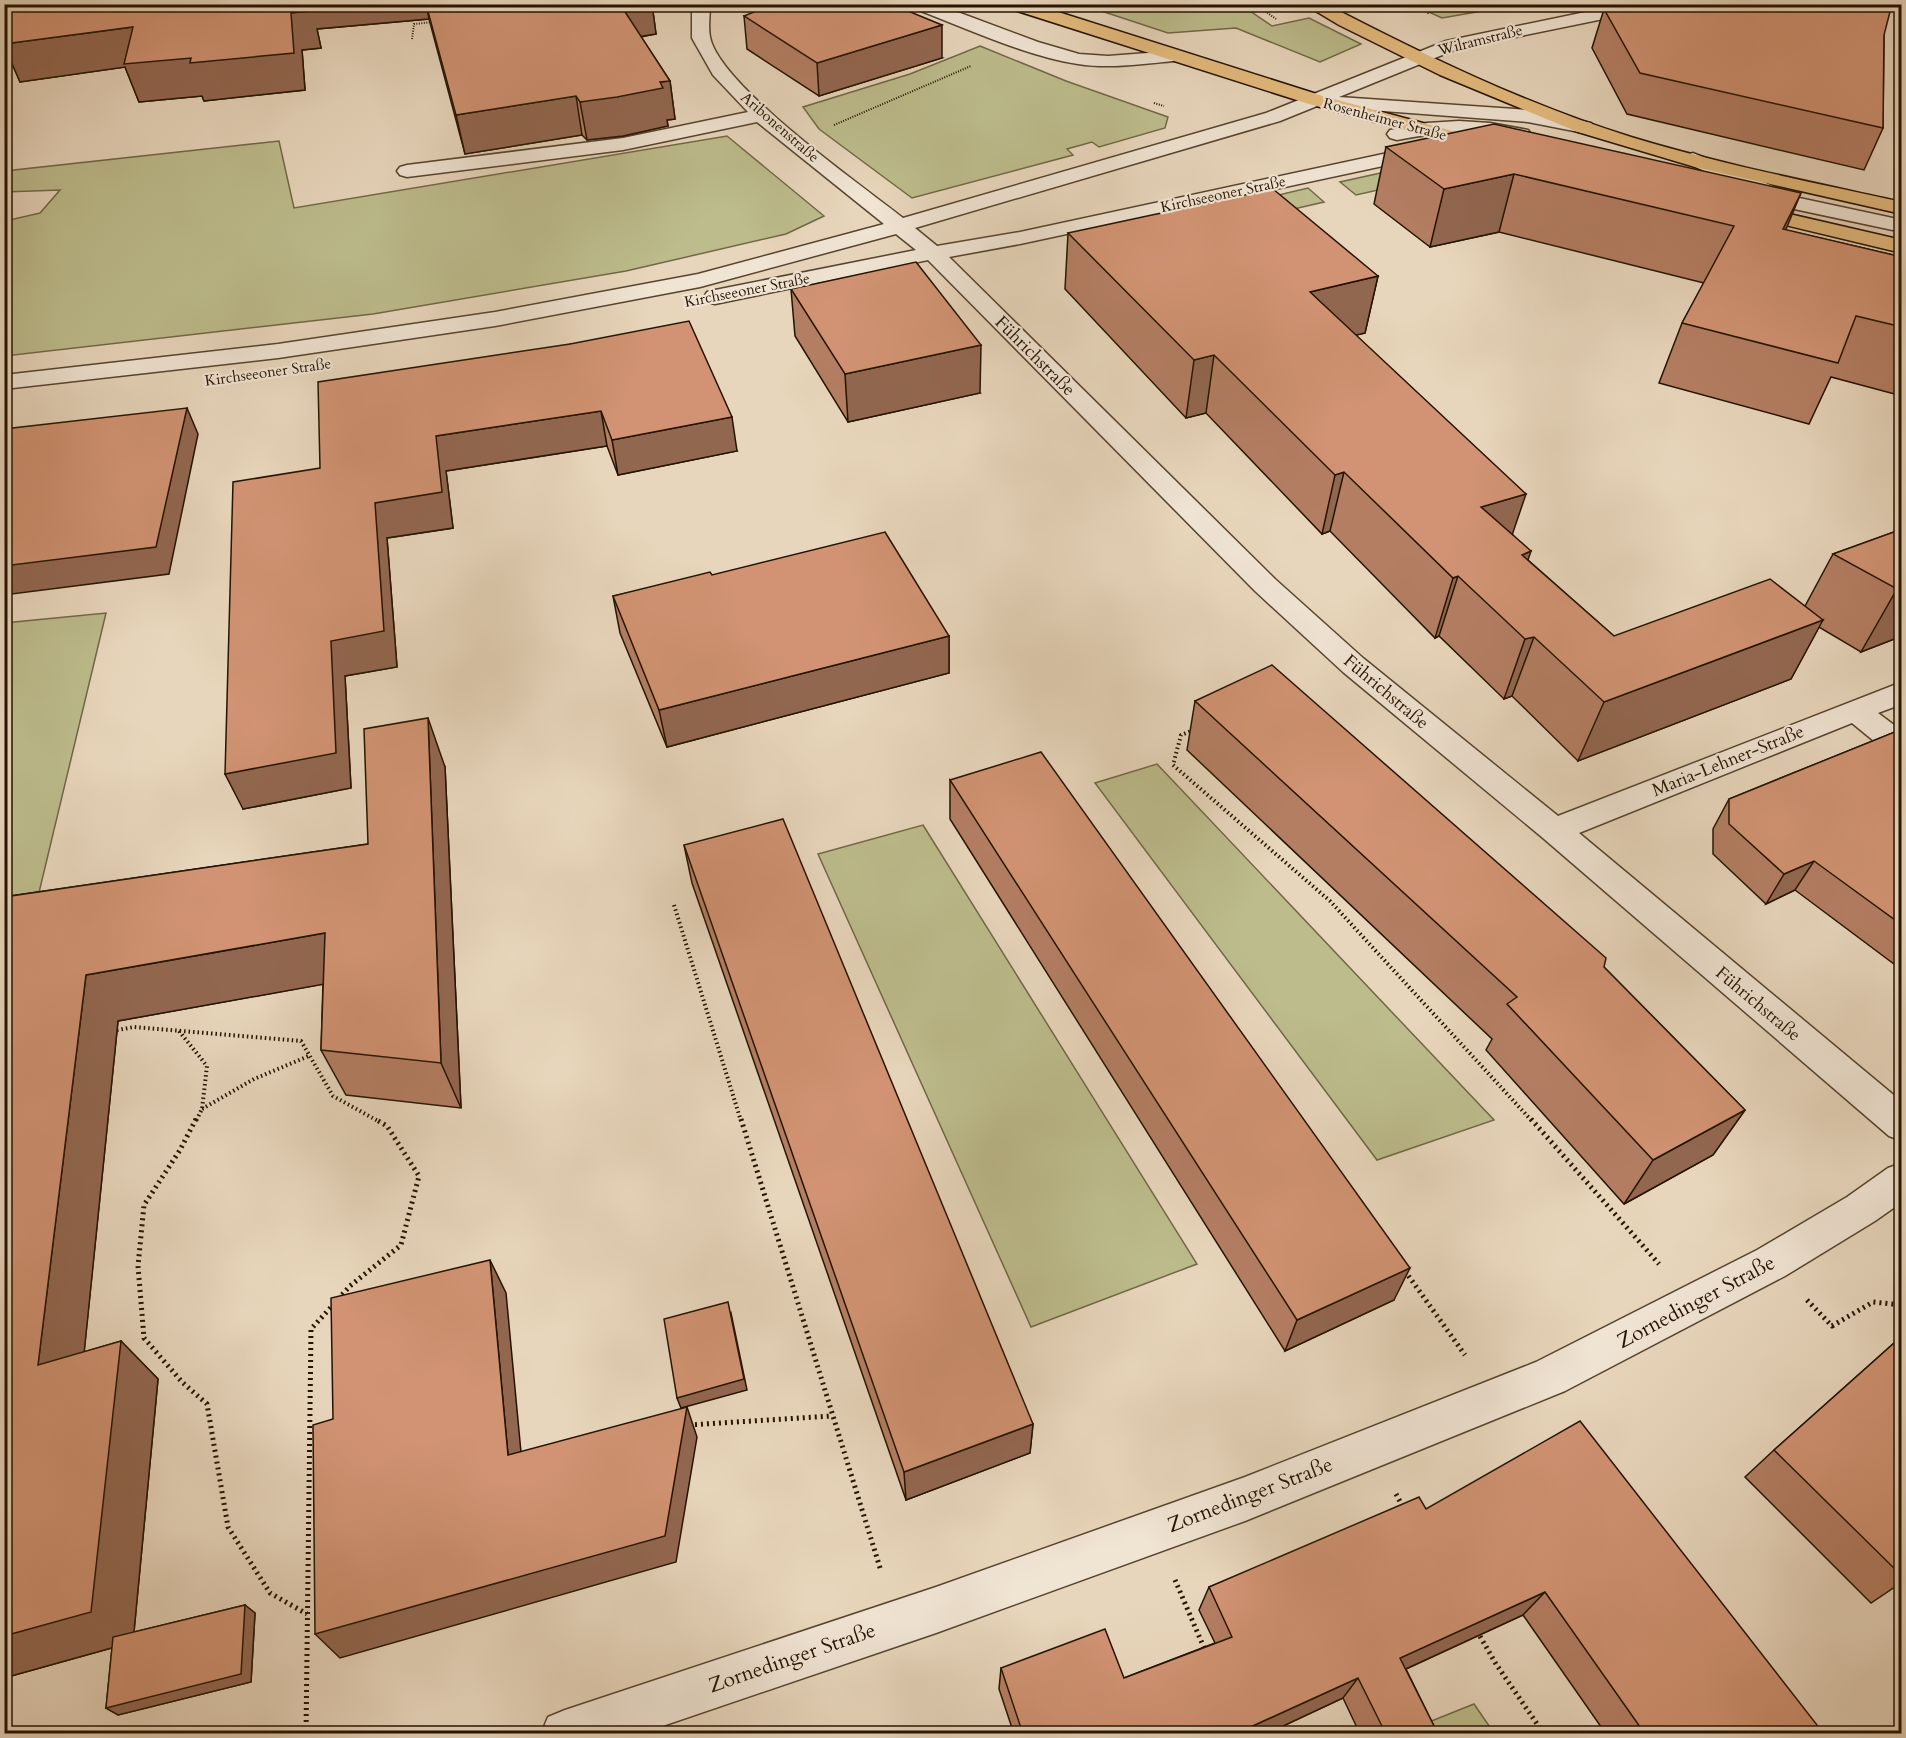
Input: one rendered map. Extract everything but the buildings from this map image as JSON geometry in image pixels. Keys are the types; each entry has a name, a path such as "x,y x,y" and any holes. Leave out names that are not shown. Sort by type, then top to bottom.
{"main road":[{"name":"Rosenheimer Straße","path":"1014,4 1316,100 1506,151"},
{"path":"1312,4 1416,58 1479,86 1584,127 1693,159 1902,208"},
{"path":"1730,206 1902,247"}],"street":[{"name":"Aribonenstraße","path":"700,4 700,38 719,71 761,115 900,226"},
{"path":"919,4 1032,46 1078,59 1108,61 1174,56"},
{"name":"Wilramstraße","path":"1316,100 1416,58 1489,36 1652,4"},
{"path":"1316,100 1528,116 1584,127"},
{"name":"Kirchseeoner Straße","path":"4,382 278,351 495,319 700,280 900,226 1273,117 1316,100"},
{"path":"407,171 622,144 761,115"},
{"path":"1375,139 1420,129 1485,128 1539,139"},
{"name":"Kirchseeoner Straße","path":"4,404 167,386 388,355 568,325 1020,238 1443,147 1484,145"},
{"path":"1693,159 1790,201"},
{"path":"1705,185 1902,226"},
{"path":"933,253 1095,202"},
{"name":"Führichstraße","path":"900,226 933,253 1264,585 1369,678 1554,830 1902,1125"},
{"name":"Maria-Lehner-Straße","path":"1554,830 1902,692"},
{"path":"1856,711 1902,747"},
{"name":"Zornedinger Straße","path":"565,1734 897,1623 1245,1498 1550,1377 1771,1263 1861,1209 1902,1180"}],"path":[{"path":"739,8 770,4"},
{"path":"1255,4 1268,14"},
{"path":"1419,4 1431,16"},
{"path":"412,39 414,24 435,22"},
{"path":"795,142 975,64"},
{"path":"1203,726 1181,735 1173,765 1330,901 1480,1062 1694,1303"},
{"path":"674,904 897,1623"},
{"path":"117,1030 134,1027 301,1041 333,1096 387,1126 419,1176 401,1245 350,1286 311,1329 306,1734"},
{"path":"179,1030 207,1066 202,1109 180,1150 144,1205 138,1266 144,1338 182,1383 207,1404 228,1527 270,1593 307,1614"},
{"path":"202,1109 236,1087 276,1066 309,1056"},
{"path":"1771,1263 1832,1326 1874,1302 1902,1305"},
{"path":"1400,1264 1496,1399"},
{"path":"678,1425 832,1416"},
{"path":"1369,1450 1406,1511"},
{"path":"1153,1531 1209,1659"},
{"path":"1472,1623 1496,1664 1544,1734"}],"shaded area":[{"path":"1413,4 1517,5 1442,18"},
{"path":"1083,5 1241,5 1272,26 1309,18 1361,44 1320,62 1236,28 1168,33"},
{"path":"980,46 1066,81 1168,117 1165,128 1099,147 1092,142 1067,149 1073,155 912,198 819,129 803,107 910,74"},
{"path":"727,136 824,216 786,234 626,271 373,314 5,356 5,221 40,213 60,190 5,192 5,171 279,141 294,208"},
{"path":"1403,168 1423,180 1356,195 1340,182"},
{"path":"1308,188 1324,202 1281,212 1270,197"},
{"path":"106,613 36,905 4,909 4,623"},
{"path":"1157,764 1494,1120 1377,1160 1095,783"},
{"path":"923,825 1197,1264 1031,1327 818,854"},
{"path":"1474,1704 1494,1733 1399,1734"}]}
